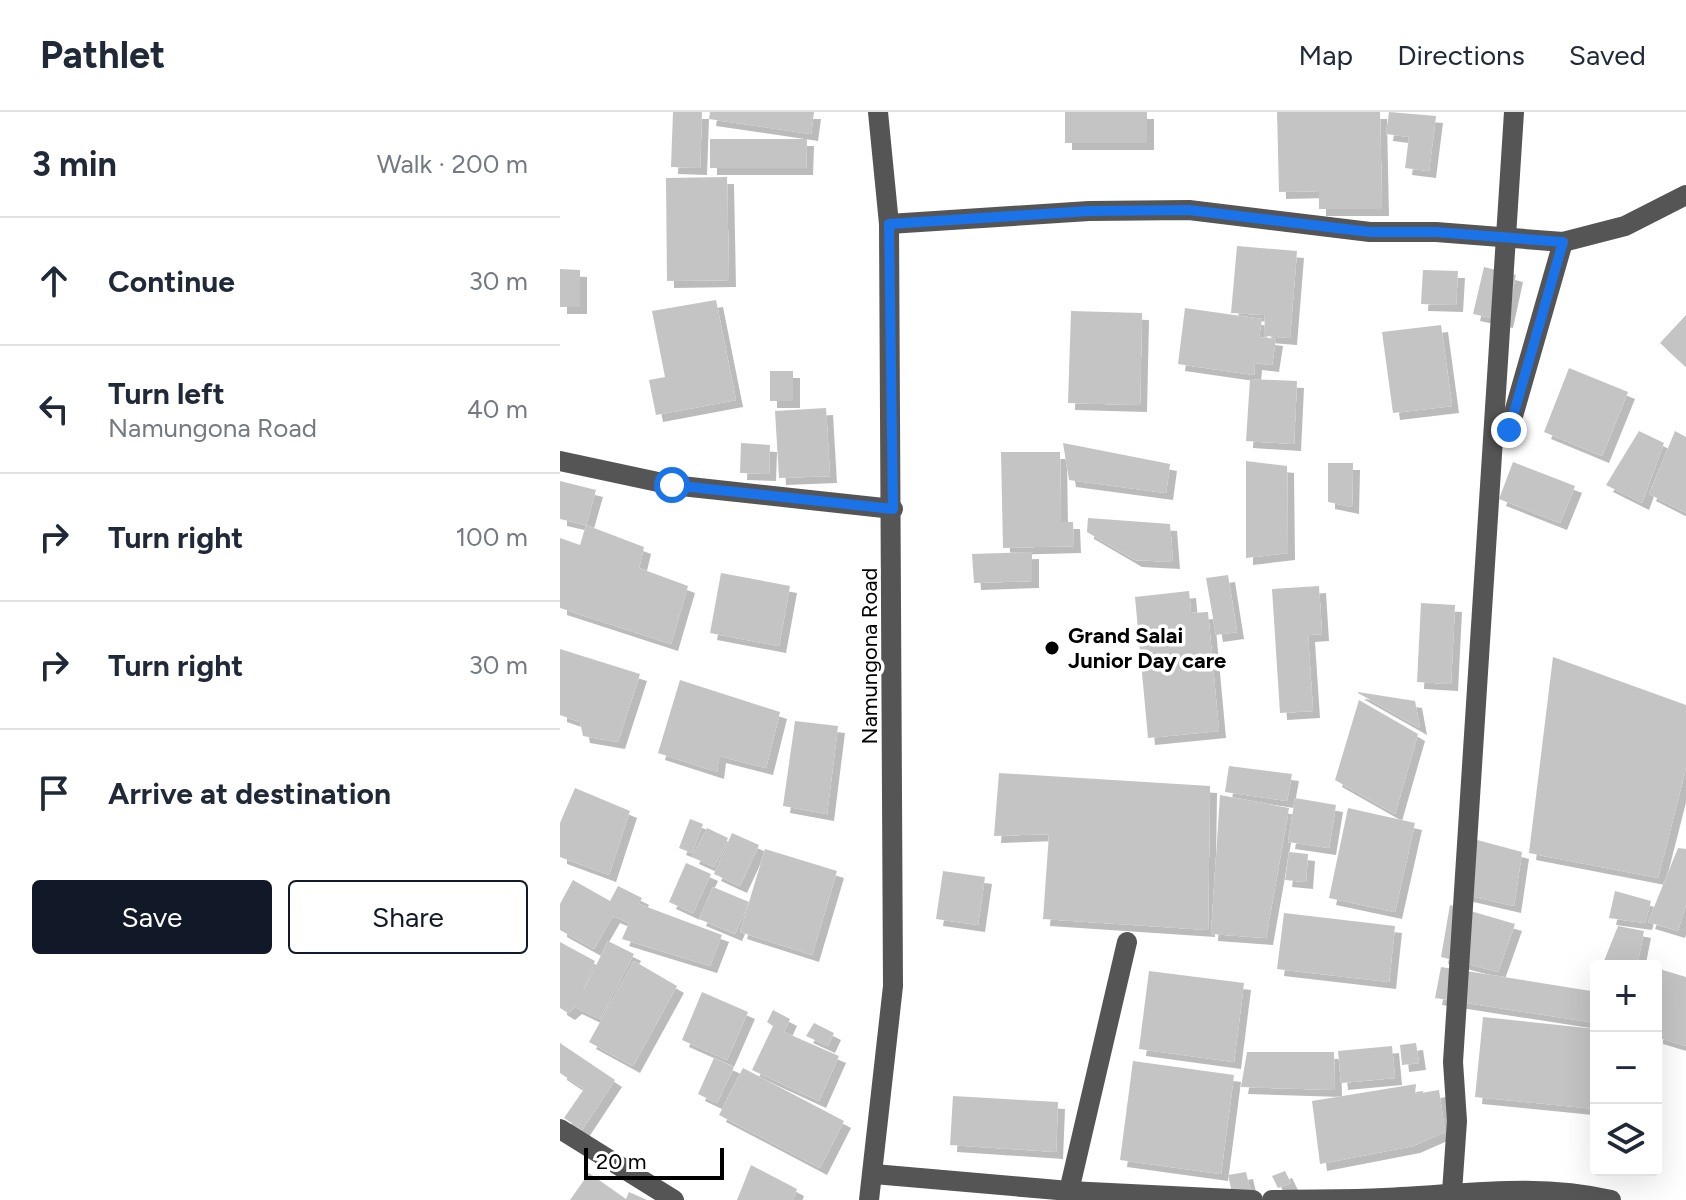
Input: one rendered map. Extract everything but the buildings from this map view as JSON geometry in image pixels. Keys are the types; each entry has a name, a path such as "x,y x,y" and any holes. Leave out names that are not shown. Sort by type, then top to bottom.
{"street":[{"name":"Namungona Road","path":"869,1200 893,986 893,509 889,224 878,112"},
{"path":"1452,1192 1457,1121 1453,1062 1514,112"},
{"path":"889,224 1089,211 1189,210 1370,232 1436,232 1563,242 1594,237 1625,226 1686,195"},
{"path":"1509,430 1563,242"},
{"path":"560,461 672,485 893,509"},
{"path":"1069,1191 1127,942"},
{"path":"560,1129 674,1200"},
{"path":"874,1174 1069,1191 1253,1200"},
{"path":"1272,1200 1385,1198 1452,1192 1574,1191 1611,1200"}],"place":[{"name":"Grand Salai Junior Day care","path":"1052,648"}],"route":[{"path":"672,485 893,509 889,224 1089,211 1189,210 1370,232 1436,232 1563,242 1509,430"}]}
